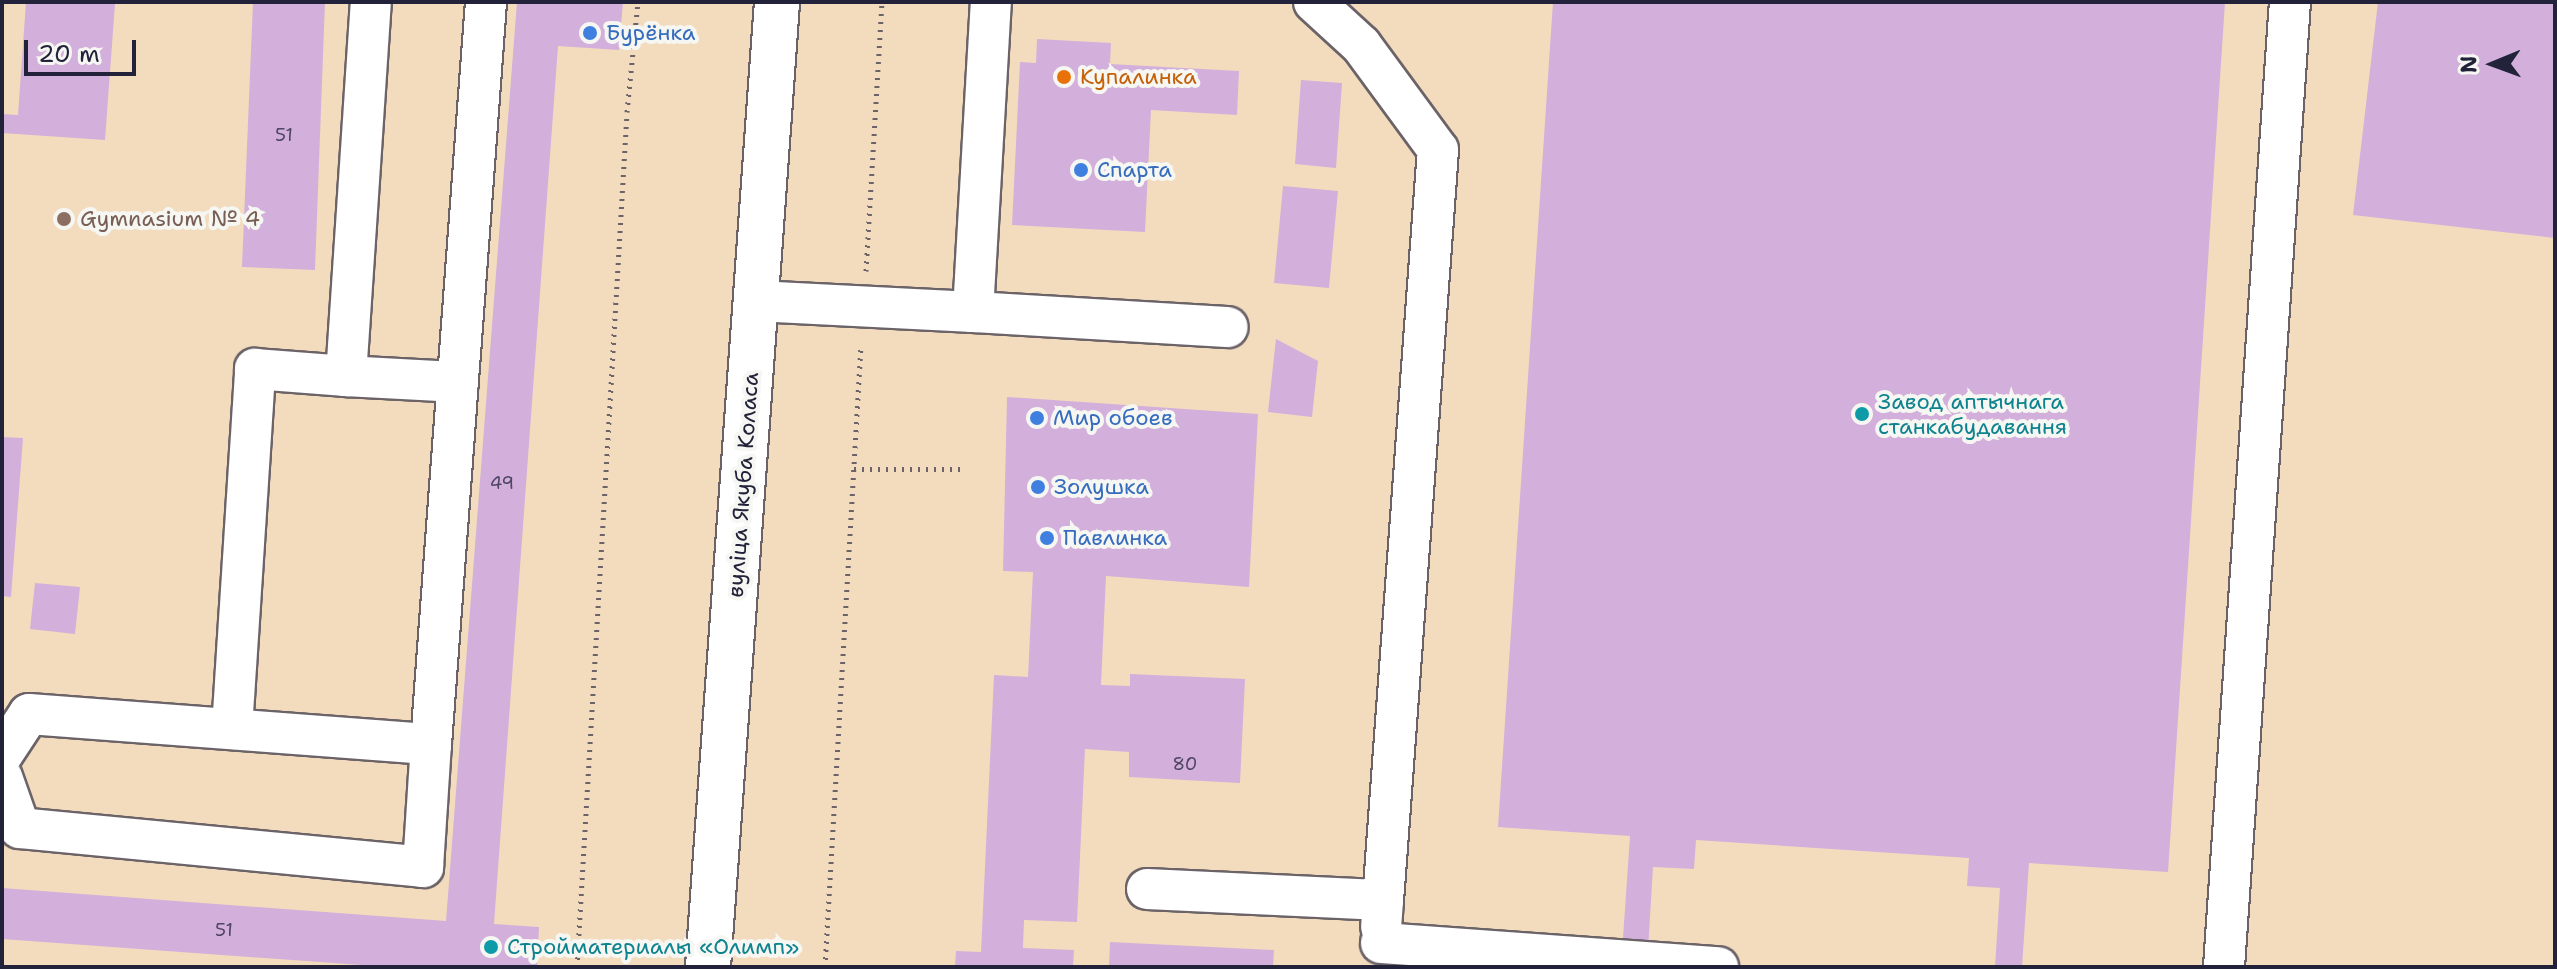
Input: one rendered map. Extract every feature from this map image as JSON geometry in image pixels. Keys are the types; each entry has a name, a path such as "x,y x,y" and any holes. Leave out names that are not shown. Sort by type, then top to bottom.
{"main road":[{"name":"вуліца Якуба Коласа","path":"708,967 777,2"}],"lane":[{"path":"346,376 371,2"},
{"path":"2,777 20,828 423,867 486,2"},
{"path":"973,312 991,2"},
{"path":"1314,2 1361,45 1438,150 1380,955 1718,967"},
{"path":"2224,967 2290,2"},
{"path":"756,301 1228,327"},
{"path":"232,729 255,369 458,382"},
{"path":"2,755 29,714 431,744"},
{"path":"1147,889 1383,900"}],"path":[{"path":"577,967 627,112 638,2"},
{"path":"825,967 882,2"},
{"path":"854,469 963,469"}],"building":[{"path":"26,2 115,4 105,140 2,133 2,114 18,115"},
{"path":"253,2 325,2 315,270 242,267"},
{"path":"517,2 623,2 619,50 558,46 494,924 539,927 537,967 389,967 2,939 2,888 446,921"},
{"name":"Завод аптычнага станкабудавання","path":"1553,2 2225,2 2168,872 2029,863 2022,967 1995,967 2000,888 1967,886 1969,858 1696,840 1694,869 1653,867 1647,967 1621,967 1630,836 1498,827"},
{"path":"2378,2 2555,2 2555,238 2353,215"},
{"name":"Спарта","path":"1037,39 1111,43 1110,64 1239,71 1237,115 1151,110 1145,232 1012,225 1020,62 1036,63"},
{"path":"1301,80 1342,83 1336,168 1295,164"},
{"path":"1283,186 1338,191 1329,288 1274,283"},
{"path":"1276,339 1318,361 1312,417 1268,412"},
{"path":"1007,397 1258,414 1249,587 1106,576 1101,685 1130,686 1130,674 1245,679 1240,783 1129,777 1129,752 1085,749 1077,922 1024,920 1023,948 1074,950 1073,967 955,967 956,951 981,952 994,675 1028,677 1033,572 1003,571"},
{"path":"2,437 23,438 11,597 2,596"},
{"path":"35,583 80,587 75,634 30,629"},
{"path":"1110,942 1274,950 1273,967 1109,967"}],"place":[{"name":"Бурёнка","path":"590,33"},
{"name":"Купалинка","path":"1064,77"},
{"name":"Спарта","path":"1081,170"},
{"name":"Gymnasium № 4","path":"64,219"},
{"name":"Завод аптычнага станкабудавання","path":"1862,414"},
{"name":"Мир обоев","path":"1037,418"},
{"name":"Золушка","path":"1038,487"},
{"name":"Павлинка","path":"1047,538"},
{"name":"Стройматериалы «Олимп»","path":"491,947"}]}
